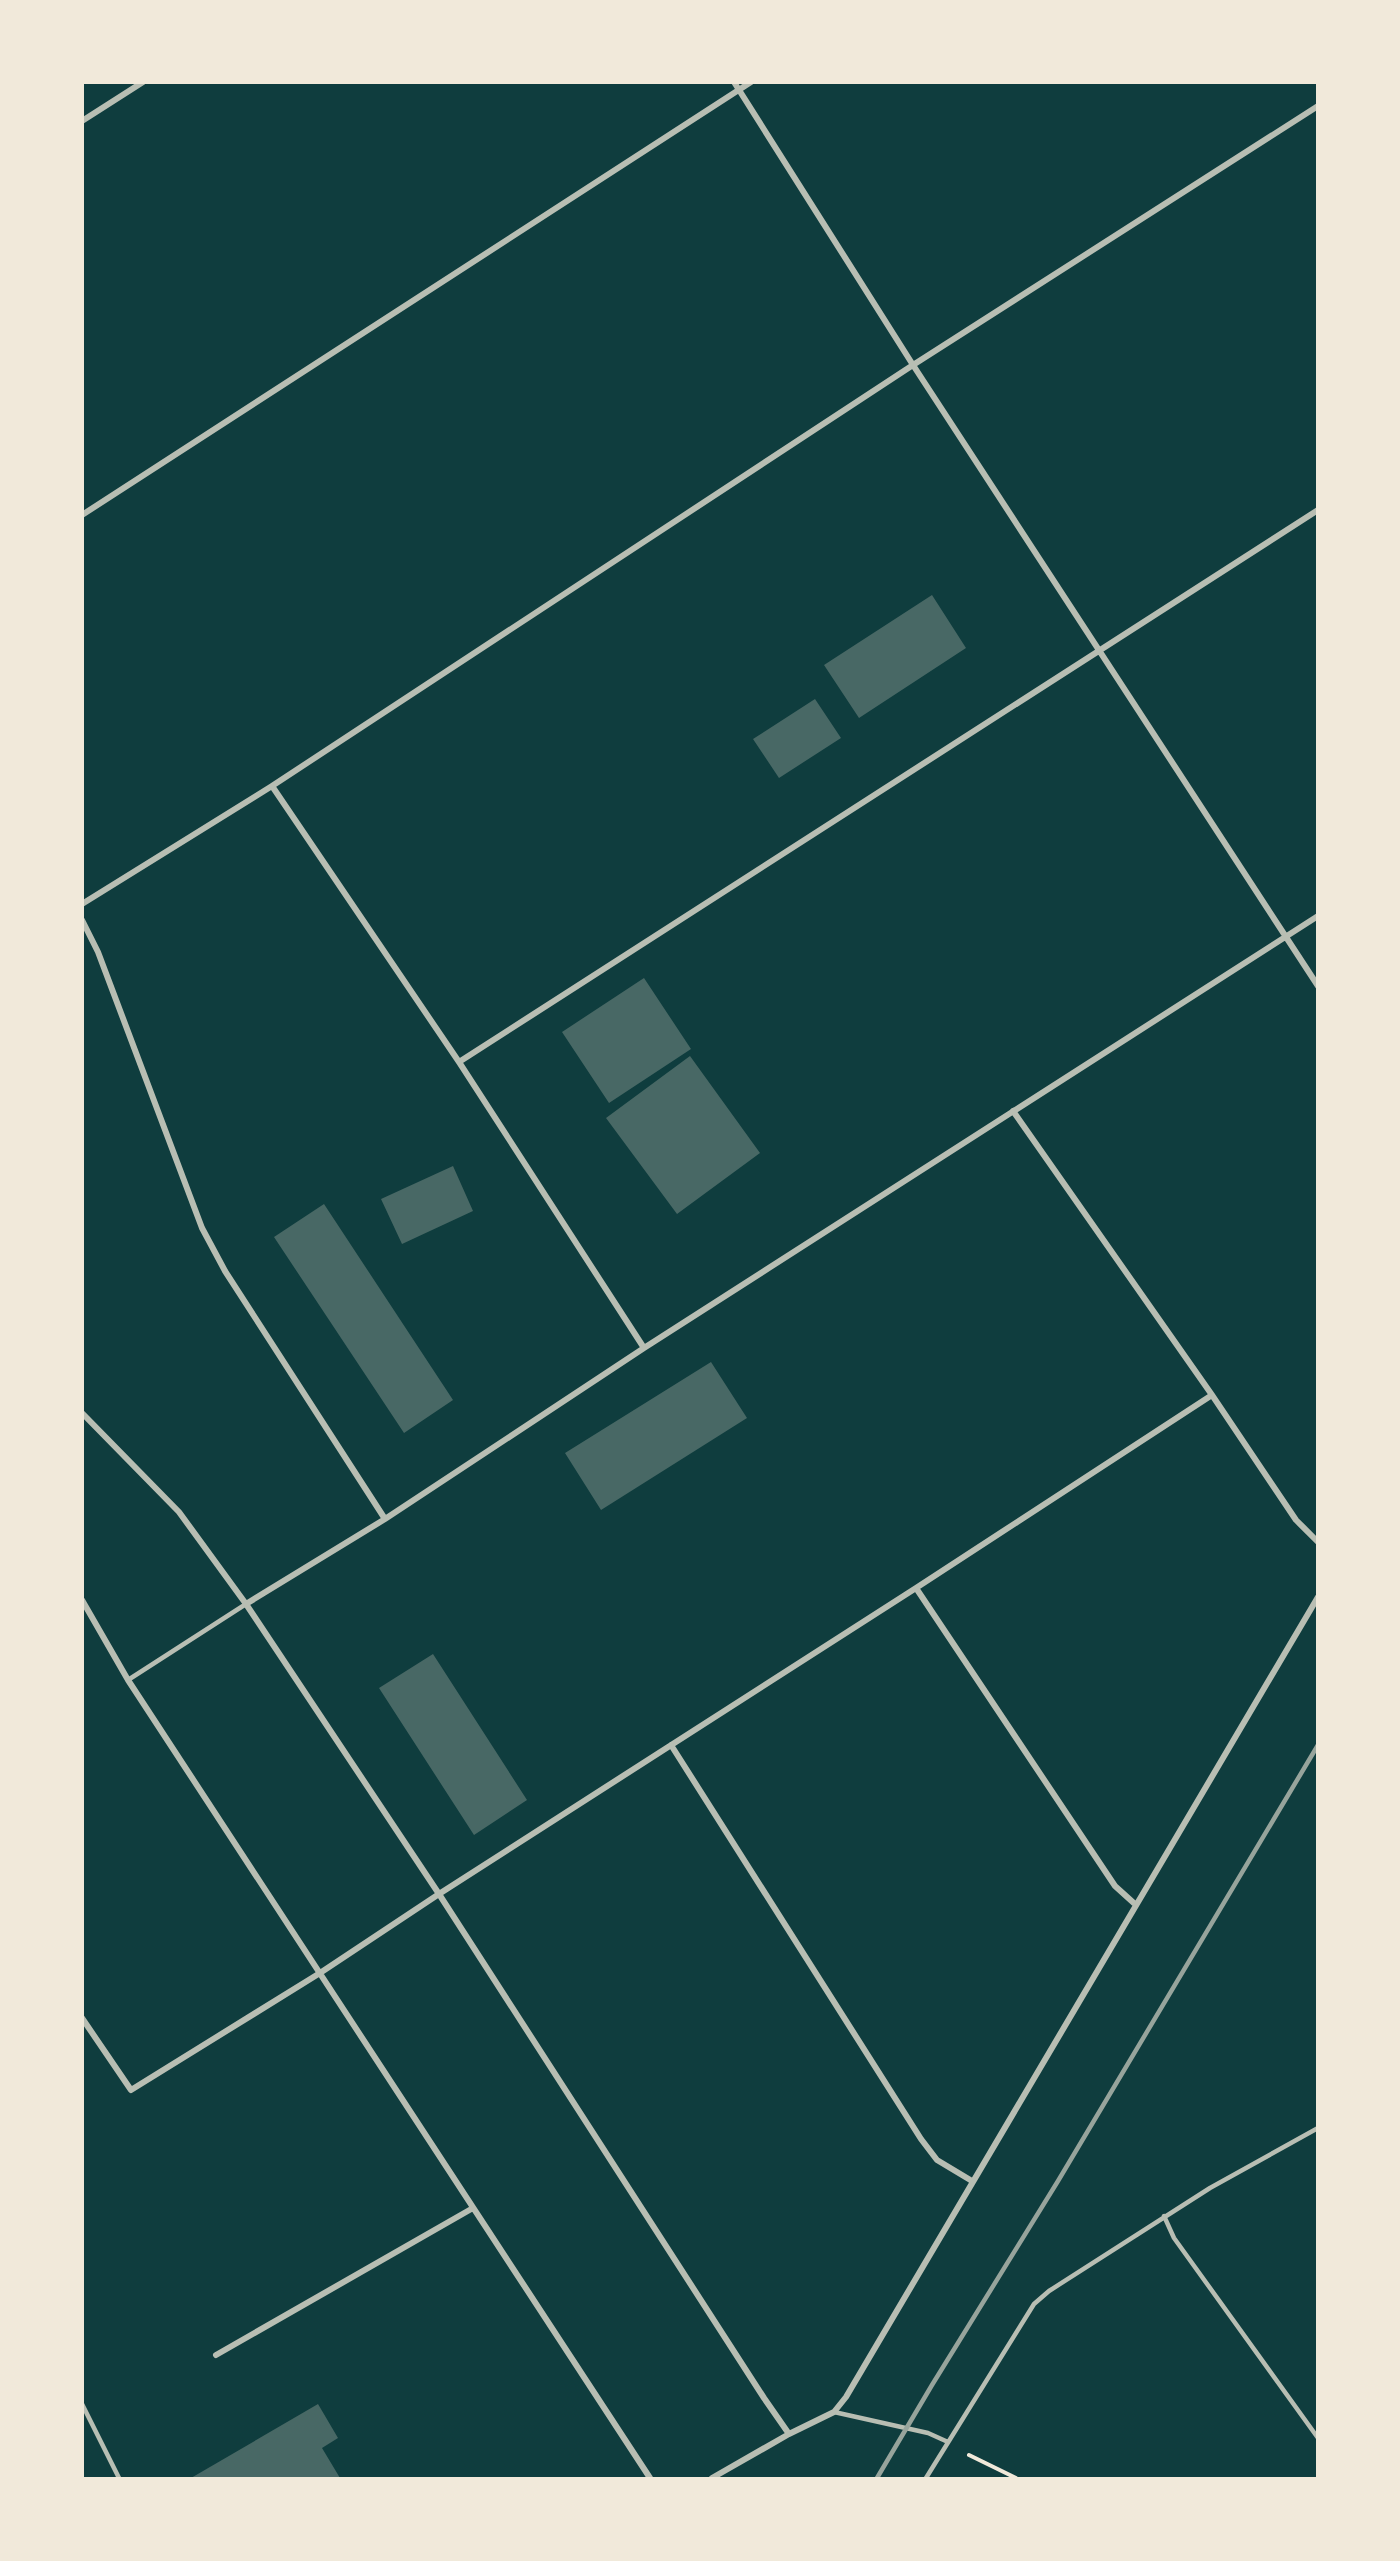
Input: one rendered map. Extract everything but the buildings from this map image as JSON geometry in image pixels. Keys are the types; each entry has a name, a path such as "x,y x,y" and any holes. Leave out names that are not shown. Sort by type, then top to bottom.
{"street":[{"path":"82,121 143,82"},
{"path":"734,82 913,365 1317,986"},
{"path":"82,514 751,82"},
{"path":"82,904 272,786 913,365 1317,106"},
{"path":"459,1062 1317,510"},
{"path":"272,786 459,1062 644,1348"},
{"path":"246,1604 385,1519 644,1348 1317,916"},
{"path":"82,920 98,952 202,1228 225,1271 385,1519"},
{"path":"1013,1111 1212,1395 1296,1520 1317,1542"},
{"path":"82,2018 131,2090 320,1973 438,1894 916,1588 1212,1395"},
{"path":"82,1413 179,1512 246,1604 438,1894 789,2434"},
{"path":"916,1588 1115,1886 1136,1905"},
{"path":"712,2478 789,2434 834,2412 846,2397 1317,1597"},
{"path":"82,1600 128,1680 650,2478"},
{"path":"671,1745 921,2139 937,2160 972,2181"},
{"path":"216,2355 473,2208"}],"lane":[{"path":"128,1680 246,1604"},
{"path":"926,2478 1034,2304 1049,2291 1164,2216 1317,2128"},
{"path":"1164,2216 1174,2238 1317,2438"},
{"path":"82,2404 119,2478"},
{"path":"834,2412 928,2433 948,2442"}],"path":[{"path":"948,2442 1016,2478"}],"railway":[{"path":"877,2478 1058,2181 1318,1745"}]}
